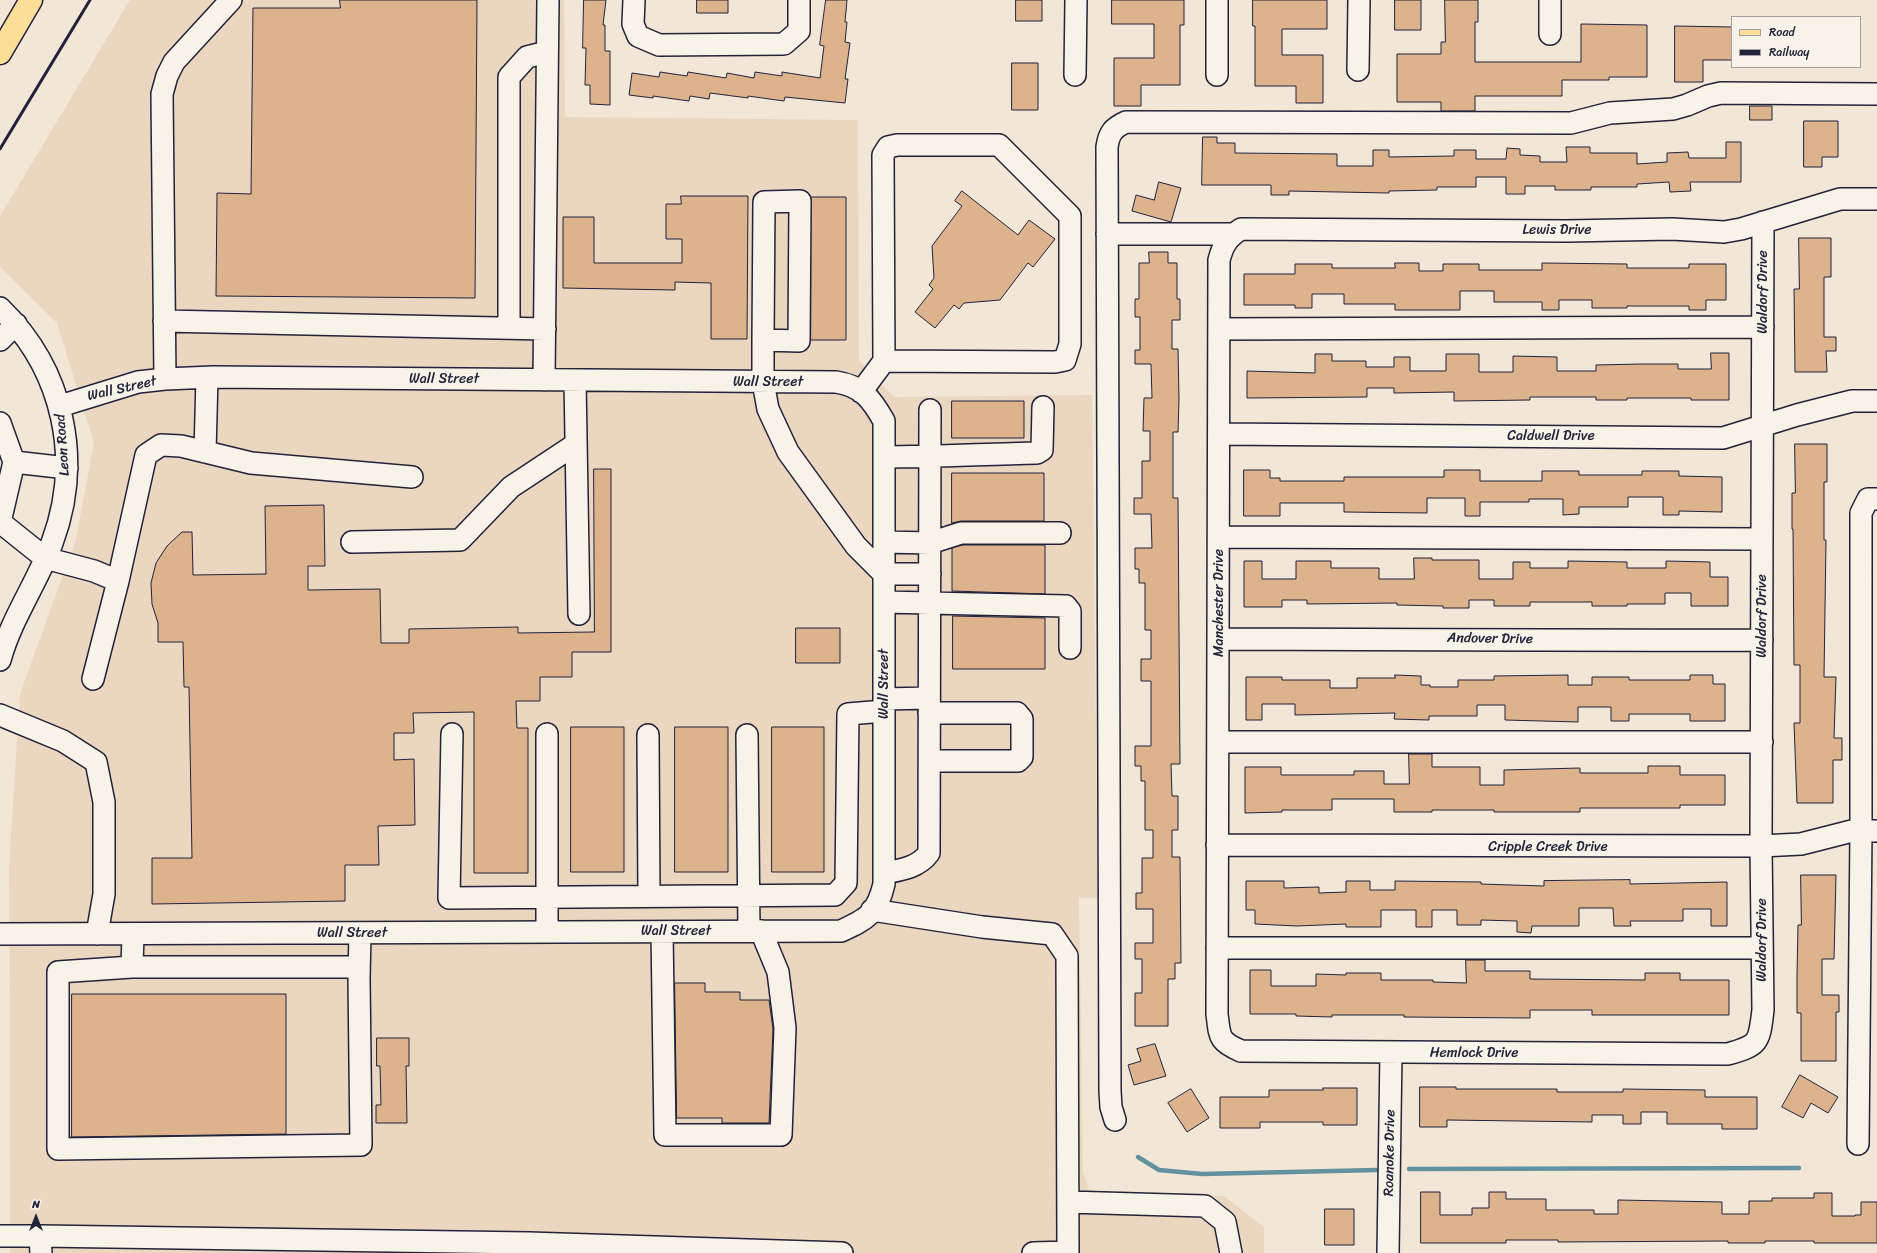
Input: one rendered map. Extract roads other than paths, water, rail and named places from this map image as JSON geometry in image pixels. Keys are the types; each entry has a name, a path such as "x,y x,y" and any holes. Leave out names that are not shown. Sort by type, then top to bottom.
{"main road":[{"path":"0,53 31,0"}],"street":[{"path":"165,379 162,94 167,76 174,62 231,0"},
{"path":"544,380 548,0"},
{"path":"634,0 633,24 638,36 659,45 784,44 799,31 799,0"},
{"path":"1075,75 1076,0"},
{"path":"1217,75 1218,0"},
{"path":"1358,70 1359,0"},
{"path":"1550,0 1550,34"},
{"path":"508,328 509,77 527,57 547,52"},
{"path":"1115,1120 1111,1107 1110,1091 1107,234 1107,147 1109,135 1116,126 1126,122 1571,123 1610,113 1673,109 1708,96 1721,93 1877,94"},
{"path":"861,392 884,362 883,155 888,147 897,144 999,144 1070,216 1070,344 1064,360 1055,362 884,362"},
{"name":"Lewis Drive","path":"1107,234 1234,234 1241,229 1567,231 1672,229 1724,232 1741,229 1840,199 1877,199"},
{"path":"763,340 799,341 800,201 764,202 763,340 763,382 768,409 788,452 856,546 884,574 930,574"},
{"name":"Waldorf Drive","path":"1763,222 1761,846 1763,1010"},
{"name":"Manchester Drive","path":"1217,977 1220,434 1219,260 1222,246 1234,234"},
{"name":"Leon Road","path":"0,308 16,324 35,350 47,371 60,406 67,468 63,511 45,558 8,620 0,660"},
{"path":"164,321 545,329"},
{"path":"0,340 16,324"},
{"path":"1219,329 1763,328"},
{"path":"205,452 207,378"},
{"name":"Wall Street","path":"0,934 841,931 866,920 880,899 884,884 884,421 872,401 861,392 846,384 836,382 207,378 165,379 138,382 114,388 60,406"},
{"path":"575,380 579,614"},
{"name":"Caldwell Drive","path":"1220,434 1723,438 1797,415 1852,401 1877,401"},
{"path":"884,458 930,457 966,454 1037,453 1042,450 1043,407"},
{"path":"884,873 913,867 925,859 929,853 930,410"},
{"path":"0,423 14,462 0,522 45,558 94,571 118,581"},
{"path":"352,542 460,540 511,487 576,444"},
{"path":"93,679 118,581 146,455 161,445 181,446 251,463 412,477"},
{"path":"14,462 67,468"},
{"path":"1858,1144 1869,831 1861,513 1868,499 1877,499"},
{"path":"884,542 930,543 961,533 1060,533"},
{"path":"1219,537 1762,539"},
{"path":"884,602 1066,606 1070,611 1070,648"},
{"name":"Andover Drive","path":"1219,639 1462,638 1602,641 1762,640"},
{"path":"452,734 449,898 835,895 846,883 848,714 884,705 930,706 1017,713 1022,719 1022,757 1018,761 930,761"},
{"path":"0,715 63,741 96,762 104,802 104,894 96,934"},
{"path":"547,734 547,932"},
{"path":"648,735 649,896"},
{"path":"662,932 665,1135 781,1135 785,1028 778,972 755,931 749,896 747,735"},
{"path":"1218,742 1762,742"},
{"name":"Cripple Creek Drive","path":"1217,845 1761,846 1802,844 1852,831 1869,831"},
{"path":"872,910 982,928 1052,934 1067,956 1068,1252 1033,1253"},
{"path":"262,967 263,933"},
{"path":"359,967 132,967 58,972 58,1148 361,1145 360,933"},
{"path":"132,967 133,934"},
{"path":"1217,948 1762,948"},
{"name":"Hemlock Drive","path":"1217,977 1217,1014 1220,1035 1226,1044 1241,1051 1728,1054 1748,1049 1760,1036 1763,1010"},
{"name":"Roanoke Drive","path":"1388,1253 1391,1052"},
{"path":"1068,1202 1205,1206 1225,1222 1230,1253"},
{"path":"0,1236 40,1245 522,1243 842,1253"}],"waterway":[{"path":"1138,1157 1159,1170 1202,1174 1377,1170"},
{"path":"1409,1169 1799,1168"}],"railway":[{"path":"0,149 90,0"}]}
